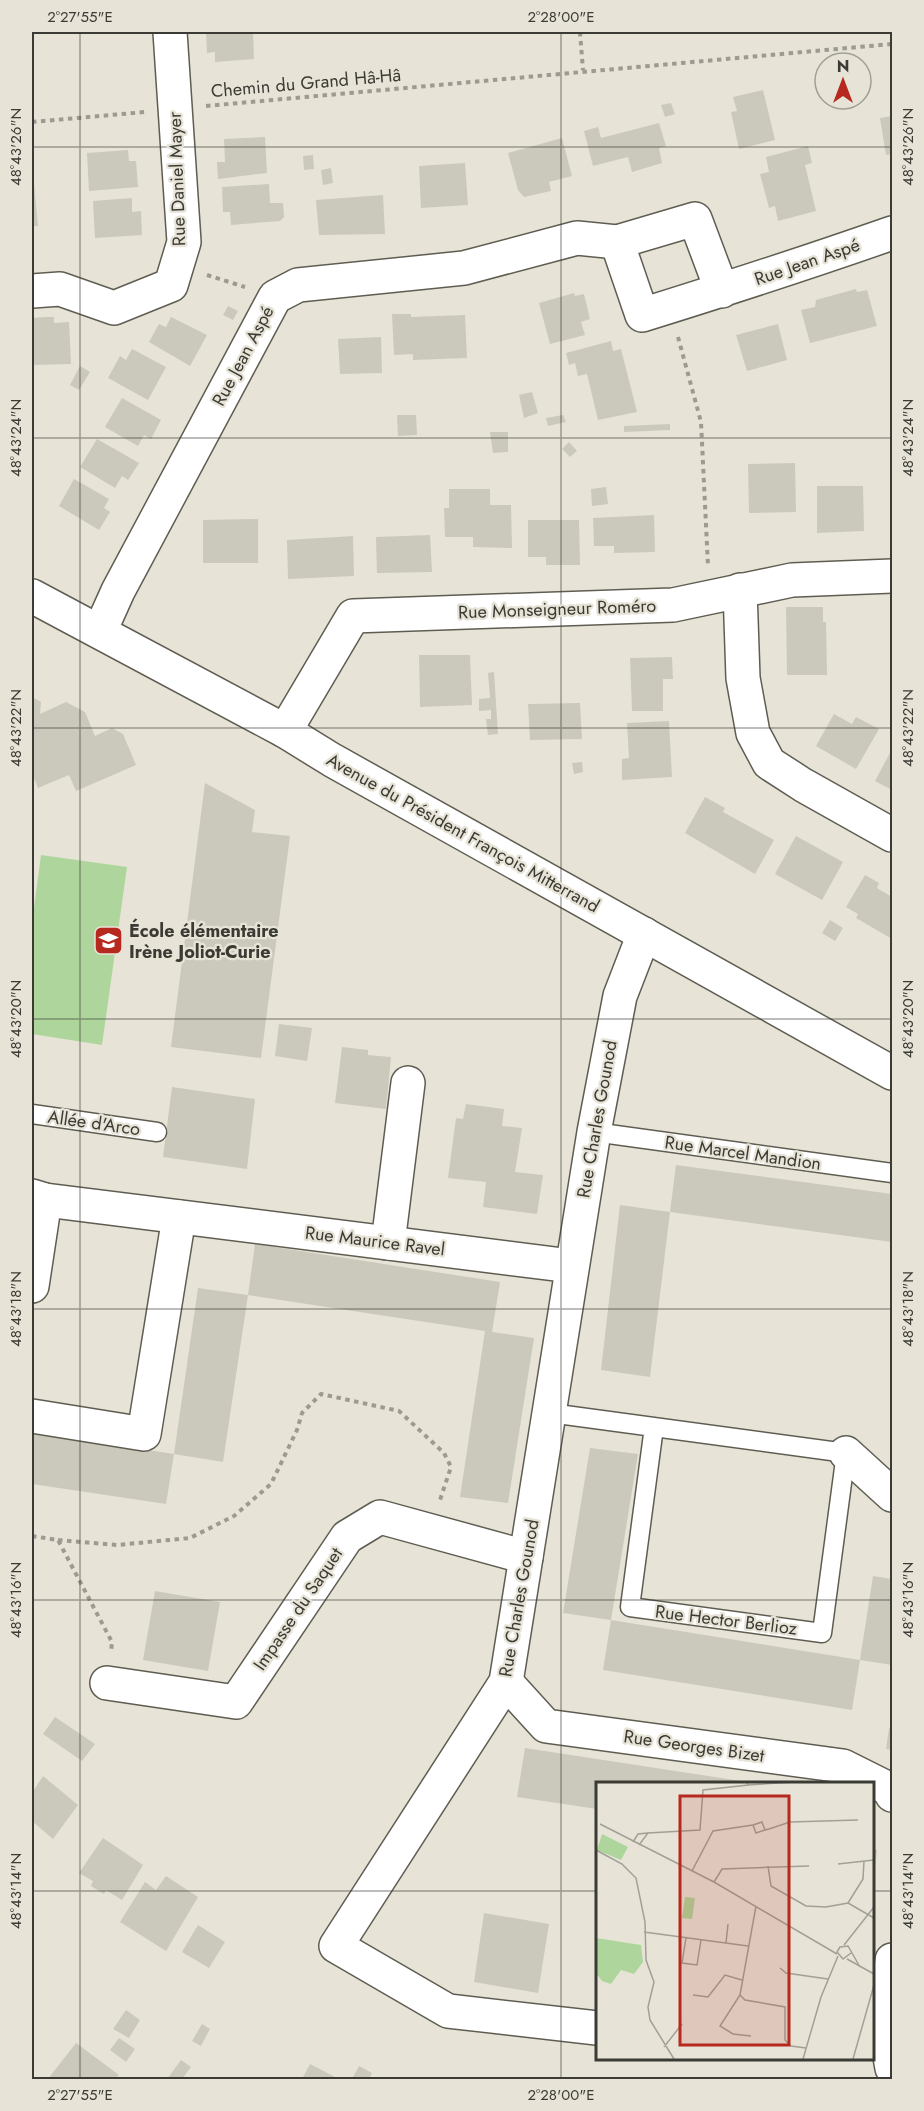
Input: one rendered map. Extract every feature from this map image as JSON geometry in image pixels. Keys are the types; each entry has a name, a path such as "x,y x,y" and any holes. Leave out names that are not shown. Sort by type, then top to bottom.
{"street":[{"name":"Rue Daniel Mayer","path":"32,291 60,289 114,308 171,285 184,242 170,32"},
{"name":"Rue Jean Aspé","path":"100,630 118,591 274,297 298,285 464,268 577,238 617,242 695,219 722,291"},
{"name":"Rue Jean Aspé","path":"617,242 642,315 722,291 892,233"},
{"name":"Rue Monseigneur Roméro","path":"285,731 353,616 673,605 792,580 892,576"},
{"path":"740,590 743,678 753,733 769,763 803,785 892,835"},
{"name":"Avenue du Président François Mitterrand","path":"32,596 100,630 285,731 332,760 892,1073"},
{"name":"Rue Charles Gounod","path":"596,2028 448,2011 336,1946 506,1682 594,1132 620,996 644,934"},
{"path":"388,1243 408,1083"},
{"name":"Rue Maurice Ravel","path":"32,1286 38,1198 571,1266"},
{"path":"32,1416 144,1434 179,1217"},
{"path":"846,1453 892,1495"},
{"name":"Impasse du Saquet","path":"107,1683 236,1702 346,1537 380,1517 526,1557"},
{"name":"Rue Georges Bizet","path":"506,1682 546,1726 843,1766 890,1789 892,1796"},
{"path":"892,1960 885,2029 892,2068"}],"lane":[{"name":"Allée d'Arco","path":"32,1114 157,1132"},
{"name":"Rue Marcel Mandion","path":"594,1132 892,1173"},
{"path":"550,1413 846,1453"},
{"name":"Rue Hector Berlioz","path":"654,1427 630,1607 822,1632 846,1453"}],"path":[{"path":"580,32 583,70"},
{"name":"Chemin du Grand Hâ-Hâ","path":"32,122 583,70 892,44"},
{"path":"177,265 274,297"},
{"path":"677,333 701,422 707,566 740,590"},
{"path":"32,1536 117,1545 190,1538 234,1516 272,1484 297,1430 302,1413 321,1394 399,1411 444,1453 451,1467 428,1530"},
{"path":"58,1540 112,1642 107,1683"}],"green space":[{"path":"41,855 127,867 102,1045 32,1034 32,923"}],"building":[{"path":"206,32 253,32 254,59 215,62 215,52 207,53"},
{"path":"763,90 775,140 739,149 731,112 737,111 733,97"},
{"path":"671,103 675,114 665,117 661,105"},
{"path":"892,116 892,154 886,155 880,118"},
{"path":"659,123 666,146 659,148 662,163 632,172 628,157 593,166 584,131 598,127 601,138"},
{"path":"265,137 267,173 218,179 217,162 225,162 224,139"},
{"path":"562,138 572,176 549,182 551,191 524,197 518,190 508,153"},
{"path":"808,146 812,163 805,165 816,211 778,221 775,206 769,208 760,174 769,172 766,157"},
{"path":"128,150 129,161 136,161 138,187 89,191 87,153"},
{"path":"313,155 314,169 304,170 303,156"},
{"path":"465,163 468,205 421,208 419,166"},
{"path":"331,168 333,183 323,185 321,170"},
{"path":"33,172 38,226 32,226"},
{"path":"269,184 270,203 283,203 284,217 280,221 231,225 230,212 223,212 222,187"},
{"path":"383,195 385,234 319,235 316,200"},
{"path":"132,198 132,212 141,211 142,235 95,238 93,201"},
{"path":"856,289 857,292 867,290 877,326 810,343 801,310 815,307 816,300"},
{"path":"574,293 575,296 584,294 590,319 581,322 585,335 550,344 539,303"},
{"path":"228,306 238,311 233,320 223,315"},
{"path":"392,314 411,314 411,317 465,315 467,358 413,360 413,354 394,355"},
{"path":"54,317 54,323 69,322 71,364 33,365 32,318"},
{"path":"171,317 207,335 190,366 149,342 159,324 166,327"},
{"path":"778,324 787,360 747,371 736,335"},
{"path":"381,337 382,373 340,374 338,339"},
{"path":"611,341 613,351 621,349 637,412 598,420 587,374 578,376 575,363 569,365 566,353"},
{"path":"132,349 166,367 148,400 108,378 120,356 126,360"},
{"path":"80,366 90,372 79,390 70,385"},
{"path":"532,392 538,413 524,418 519,395"},
{"path":"122,398 161,420 151,439 144,435 138,446 105,427"},
{"path":"397,415 416,415 417,435 398,436"},
{"path":"563,415 566,422 548,426 546,418"},
{"path":"670,424 670,430 624,432 624,426"},
{"path":"490,432 508,432 508,452 493,453"},
{"path":"97,439 139,463 128,480 122,476 115,488 80,467"},
{"path":"569,442 577,451 570,457 562,449"},
{"path":"795,463 796,512 749,513 748,464"},
{"path":"74,479 109,499 104,508 110,512 99,530 59,506"},
{"path":"817,486 863,486 864,531 817,533"},
{"path":"606,487 608,504 592,506 591,489"},
{"path":"449,489 490,489 490,505 511,505 512,548 473,547 473,537 445,537 444,508 449,508"},
{"path":"654,515 655,552 614,553 614,546 594,546 593,518"},
{"path":"258,519 258,563 203,563 203,520"},
{"path":"528,520 579,520 580,565 546,565 546,557 528,557"},
{"path":"430,535 432,572 377,573 376,537"},
{"path":"353,536 354,576 288,579 287,540"},
{"path":"786,607 823,607 823,622 826,622 827,675 787,675"},
{"path":"419,655 470,655 472,705 420,707"},
{"path":"672,657 673,679 663,679 663,711 632,711 630,658"},
{"path":"494,672 498,734 488,735 486,719 491,719 491,710 479,711 479,699 490,698 488,673"},
{"path":"32,697 41,702 40,714 66,702 85,712 95,736 112,728 123,734 136,765 76,791 69,775 38,788 32,773"},
{"path":"580,703 582,739 530,740 528,704"},
{"path":"834,714 852,724 856,717 879,729 856,769 816,746"},
{"path":"669,721 672,777 622,780 622,759 629,758 627,723"},
{"path":"892,749 892,790 875,781"},
{"path":"582,762 583,772 574,774 572,763"},
{"path":"205,783 255,810 252,832 290,836 261,1058 171,1047"},
{"path":"705,797 725,808 723,812 774,840 755,874 685,833"},
{"path":"796,836 843,862 822,900 775,874"},
{"path":"865,875 879,883 877,888 892,897 892,939 856,918 858,914 846,907"},
{"path":"830,920 843,928 835,941 822,933"},
{"path":"279,1024 312,1028 307,1061 275,1056"},
{"path":"342,1047 368,1050 368,1055 391,1057 386,1109 335,1103"},
{"path":"172,1087 255,1099 247,1169 163,1157"},
{"path":"466,1104 504,1109 502,1126 522,1128 515,1172 543,1175 537,1214 483,1207 486,1182 448,1178 456,1118 463,1119"},
{"path":"676,1165 892,1194 892,1242 670,1212"},
{"path":"620,1205 670,1212 650,1377 601,1370"},
{"path":"255,1244 500,1282 492,1332 534,1338 508,1503 460,1497 485,1331 248,1295"},
{"path":"198,1288 248,1295 223,1462 174,1454"},
{"path":"32,1432 174,1454 166,1504 32,1484"},
{"path":"590,1448 638,1454 611,1620 563,1613"},
{"path":"873,1576 892,1579 892,1665 860,1660"},
{"path":"155,1591 220,1602 208,1671 143,1660"},
{"path":"611,1620 860,1660 852,1710 603,1670"},
{"path":"55,1717 95,1744 82,1761 43,1734"},
{"path":"889,1728 892,1729 892,1750 886,1749"},
{"path":"525,1748 747,1782 596,1782 596,1809 517,1797"},
{"path":"43,1776 78,1805 53,1839 32,1821 32,1793"},
{"path":"103,1838 143,1865 122,1900 106,1890 104,1894 91,1886 93,1881 79,1873"},
{"path":"873,1849 877,1850 873,1881"},
{"path":"166,1876 198,1897 166,1951 120,1922 145,1882 156,1890"},
{"path":"484,1913 549,1924 538,1993 474,1982"},
{"path":"198,1925 225,1942 209,1968 182,1952"},
{"path":"126,2010 140,2020 129,2038 113,2029"},
{"path":"202,2024 210,2029 201,2046 192,2041"},
{"path":"119,2038 135,2049 126,2062 110,2050"},
{"path":"76,2043 119,2075 115,2079 48,2079"},
{"path":"181,2060 191,2067 182,2079 167,2079"},
{"path":"310,2064 339,2079 302,2079"},
{"path":"359,2066 372,2073 369,2079 352,2079"}],"place":[{"name":"École élémentaire Irène Joliot-Curie","path":"108,941"}]}
